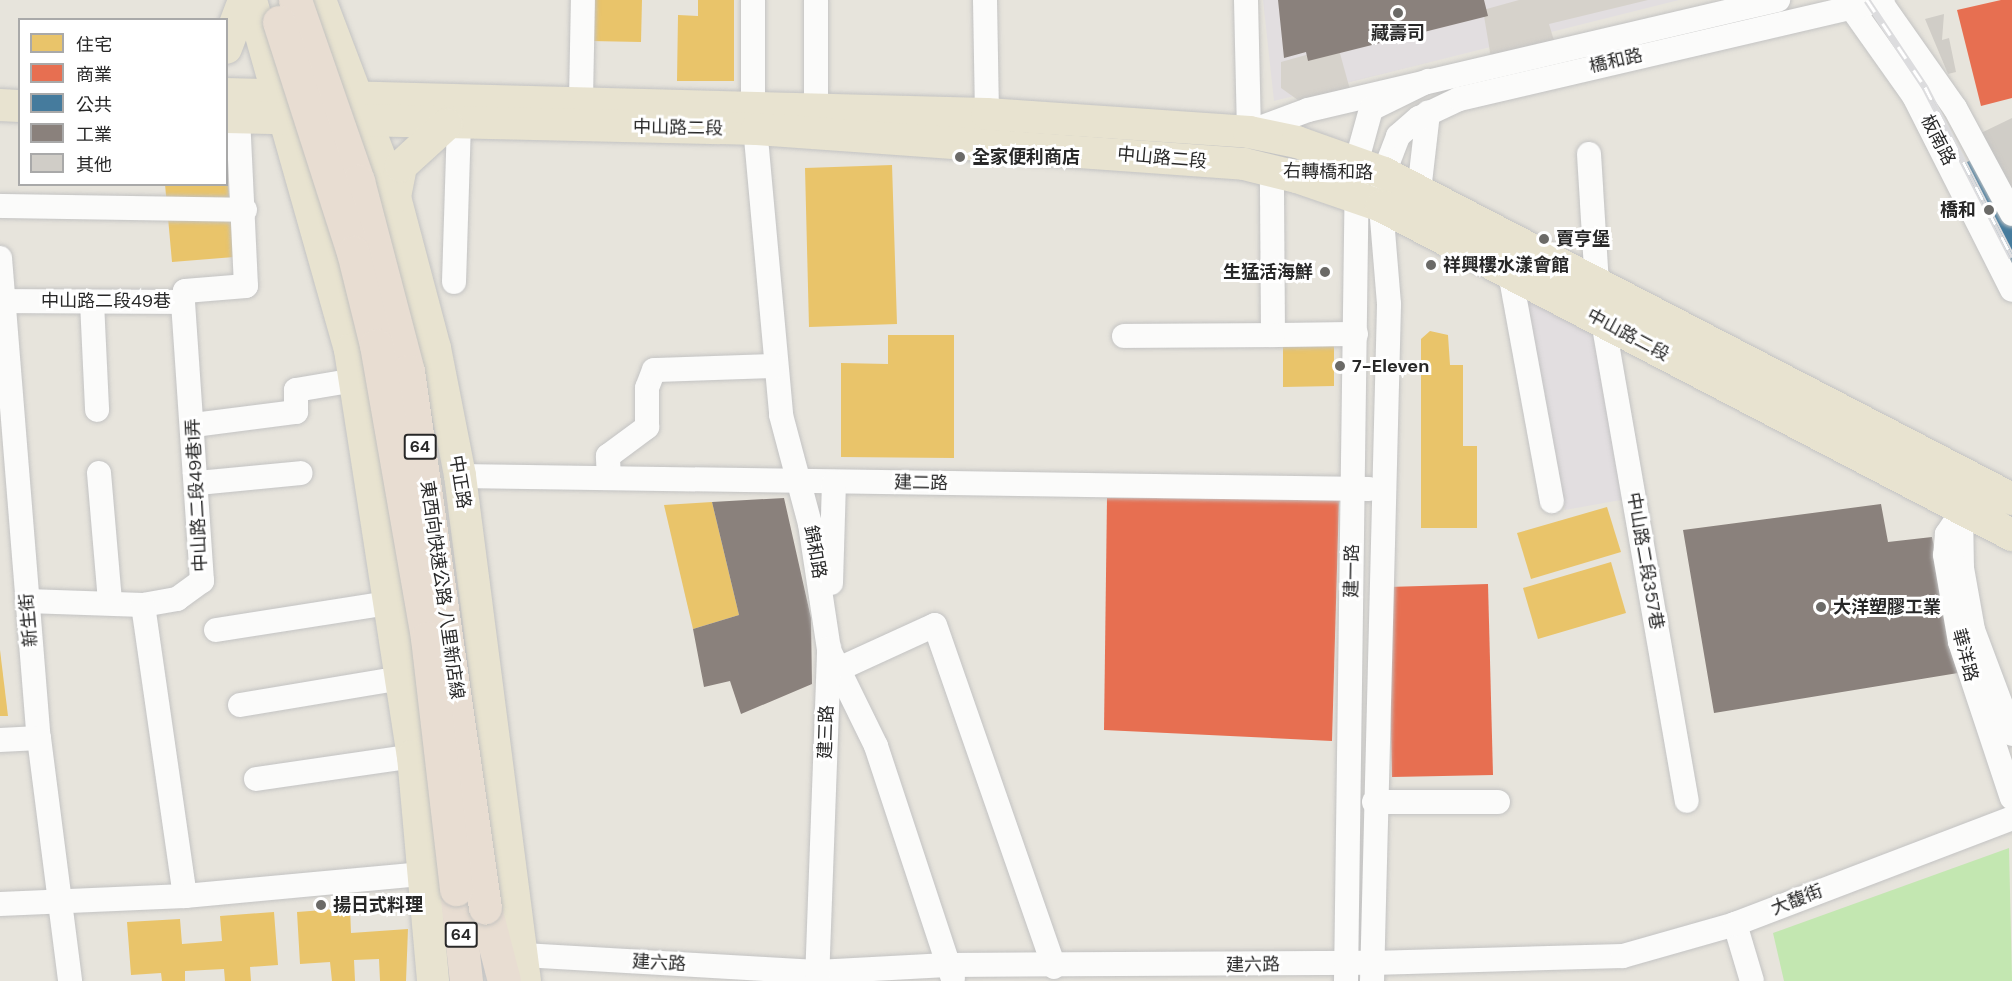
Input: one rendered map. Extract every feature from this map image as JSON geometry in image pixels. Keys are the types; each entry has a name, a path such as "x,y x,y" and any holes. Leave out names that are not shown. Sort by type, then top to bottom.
{"highway":[{"name":"東西向快速公路 八里新店線","path":"313,4 408,371 485,908 490,981"},
{"name":"東西向快速公路 八里新店線","path":"256,6 353,252 376,345 426,638 466,981"},
{"path":"456,889 458,981"},
{"path":"485,908 504,981"}],"main road":[{"path":"313,4 320,109"},
{"name":"中正路","path":"313,4 395,196 435,348 460,476 524,968"},
{"path":"256,6 320,109 366,249 414,475 449,711 478,981"},
{"path":"228,45 256,6"},
{"path":"256,6 355,380 413,756 433,981"},
{"path":"0,83 18,84"},
{"name":"中山路二段","path":"230,110 282,108 360,110 581,100 1272,171 1370,190 1419,191 2012,499"},
{"path":"0,105 18,106"},
{"name":"中山路二段","path":"360,110 453,124 755,117 816,108 987,114 1249,132 1370,190 1422,227 1961,512 2012,535"},
{"path":"395,196 401,166 453,124"}],"street":[{"path":"581,100 583,0"},
{"name":"錦和路","path":"753,0 755,117 781,415 800,480 835,659 876,746 951,973"},
{"path":"816,0 816,108"},
{"path":"985,0 987,114"},
{"path":"1246,0 1249,132"},
{"name":"橋和路","path":"1249,132 1308,110 1778,0"},
{"name":"橋和路","path":"1370,190 1402,130 1428,113 1502,87 1849,4 1880,0"},
{"name":"板南路","path":"1880,0 1955,108 2012,214"},
{"name":"板南路","path":"1849,4 1914,96 2012,290"},
{"name":"橋和路","path":"1370,190 1371,109 1428,81"},
{"name":"中山路二段49巷","path":"2,301 183,302 185,291 246,286 245,210 230,110"},
{"path":"1419,191 1428,113"},
{"path":"453,124 454,282"},
{"path":"1589,154 1597,283"},
{"path":"1272,171 1273,335"},
{"name":"建一路","path":"1346,972 1356,334 1370,190"},
{"name":"建一路","path":"1370,190 1389,304 1374,802 1372,972"},
{"path":"0,206 245,210"},
{"name":"新生街","path":"0,258 8,439 27,601 56,900 70,981"},
{"path":"1510,273 1552,501"},
{"path":"92,302 97,410"},
{"name":"中山路二段49巷1弄","path":"27,601 110,601 142,605 177,599 202,581 198,483 183,302"},
{"name":"中山路二段357巷","path":"1603,321 1687,801"},
{"path":"1124,336 1356,334"},
{"path":"609,478 608,456 647,428 647,388 654,370 775,366"},
{"path":"194,425 296,412 296,390 355,380"},
{"path":"99,473 110,601"},
{"path":"198,483 301,473"},
{"name":"建二路","path":"460,476 1383,489"},
{"name":"建三路","path":"817,977 835,659 834,482"},
{"name":"華洋路","path":"1981,484 1947,534 1944,555 1960,642 2012,798"},
{"name":"華洋路","path":"1961,512 1962,568 1973,630 2012,734"},
{"path":"216,630 389,603"},
{"path":"142,605 184,896"},
{"path":"835,659 935,625 1054,967"},
{"path":"240,705 401,678"},
{"path":"0,740 39,738"},
{"path":"256,779 413,756"},
{"path":"1374,802 1498,802"},
{"name":"大馥街","path":"1372,972 1576,958 1652,950 1735,924 2012,818"},
{"path":"0,904 184,896 423,874"},
{"path":"1735,924 1752,981"},
{"name":"建六路","path":"524,968 817,977 1054,967 1372,972"}],"shaded area":[{"path":"1263,0 1679,0 1274,101"},
{"path":"1519,0 1648,0 1549,24 1555,44 1491,58 1483,10"},
{"path":"1338,46 1352,97 1305,105 1281,88 1281,62"},
{"path":"1526,296 1597,333 1626,499 1565,510"}],"green space":[{"path":"2009,848 2012,981 1784,981 1773,933"}],"building: 住宅":[{"path":"591,0 642,0 641,42 591,41"},
{"path":"698,0 734,0 734,81 677,81 678,15 698,16"},
{"path":"892,165 897,324 809,327 805,168"},
{"path":"228,184 234,257 172,262 165,186 228,186"},
{"path":"1430,331 1448,335 1450,365 1463,365 1463,446 1477,446 1477,528 1421,528 1421,339"},
{"path":"888,335 954,335 954,458 841,457 841,363 888,364"},
{"path":"1334,346 1334,386 1283,387 1283,347"},
{"path":"712,502 739,615 693,629 664,505"},
{"path":"1607,507 1621,552 1531,579 1517,533"},
{"path":"1611,562 1626,613 1538,639 1523,588"},
{"path":"0,650 8,716 0,716"},
{"path":"350,908 351,933 408,929 406,981 380,981 379,959 354,960 355,981 332,981 330,962 300,964 297,912"},
{"path":"274,912 278,965 250,967 251,981 225,981 224,969 185,971 185,981 162,981 161,973 131,975 127,922 180,919 182,944 222,941 220,916"}],"building: 商業":[{"path":"2001,0 2012,0 2012,98 1981,106 1957,10"},
{"path":"1107,498 1339,499 1332,741 1104,730"},
{"path":"1488,584 1493,775 1392,777 1388,587"}],"building: 公共":[{"path":"1979,156 2012,223 2012,279 1957,167"}],"building: 工業":[{"path":"1278,0 1484,0 1488,16 1308,61 1306,52 1284,58"},
{"path":"784,498 811,618 812,684 741,714 730,681 704,687 693,629 739,615 712,502"},
{"name":"大洋塑膠工業","path":"1881,504 1888,542 1932,537 1958,673 1714,713 1683,530"}],"building: 其他":[{"path":"1944,14 1942,40 1949,38 1956,72 1948,74 1925,19"},
{"path":"2012,118 2012,196 1981,133"}],"railway":[{"path":"1867,0 1925,87 2012,257"}],"place":[{"name":"藏壽司","path":"1398,13"},
{"name":"全家便利商店","path":"960,157"},
{"name":"橋和","path":"1989,210"},
{"name":"賣亨堡","path":"1544,239"},
{"name":"祥興樓水漾會館","path":"1431,265"},
{"name":"生猛活海鮮","path":"1325,272"},
{"name":"7-Eleven","path":"1340,366"},
{"name":"大洋塑膠工業","path":"1821,607"},
{"name":"揚日式料理","path":"321,905"}]}
